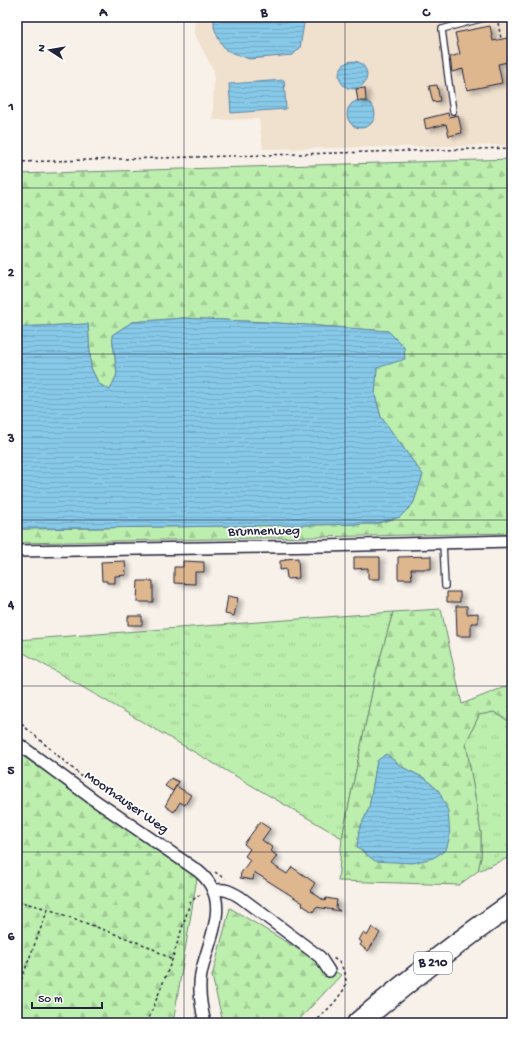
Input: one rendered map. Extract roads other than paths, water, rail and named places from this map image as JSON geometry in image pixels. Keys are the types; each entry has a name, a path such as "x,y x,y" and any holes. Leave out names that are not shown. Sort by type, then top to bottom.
{"highway":[{"name":"B 210","path":"358,1023 384,1001 512,904"}],"street":[{"name":"Brunnenweg","path":"17,551 512,541"},
{"name":"Moorhauser Weg","path":"17,743 93,799 206,878 213,891 217,907 217,917 201,976 200,992 202,1012 205,1023"},
{"path":"213,891 221,889 227,890 240,897 320,957 329,971"}],"lane":[{"path":"453,111 442,29 488,17"},
{"path":"443,543 445,586"}],"water":[{"path":"214,17 305,17 300,48 293,55 249,59 226,50 219,40 214,27"},
{"path":"353,61 363,65 367,75 363,85 353,89 343,85 339,75 343,65"},
{"path":"284,80 286,109 231,113 229,84"},
{"path":"361,100 371,104 375,114 371,124 361,128 351,124 347,114 351,104"},
{"path":"183,318 388,331 404,347 405,359 377,368 375,395 381,417 423,475 413,504 400,517 374,524 17,529 17,327 88,324 91,368 99,384 110,390 117,374 112,335 132,322"},
{"path":"386,754 402,767 426,779 439,791 448,811 450,836 446,850 433,858 413,863 375,861 357,847 359,830 369,808 377,761"}]}
